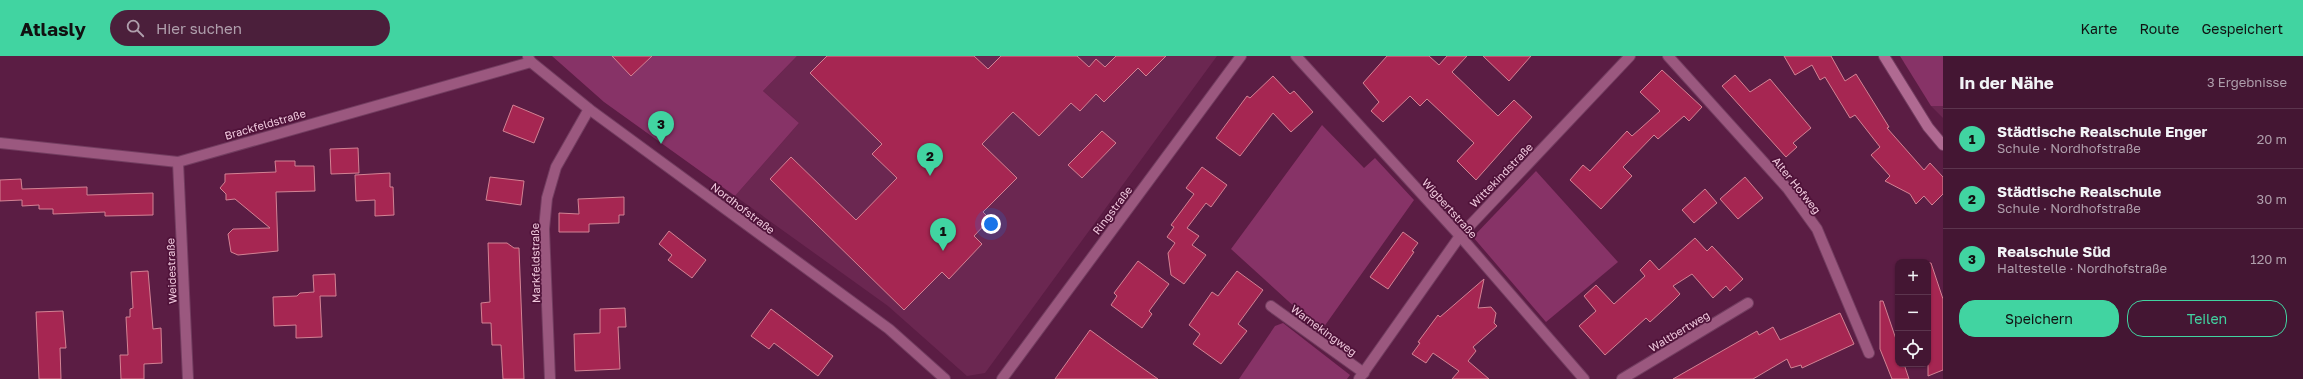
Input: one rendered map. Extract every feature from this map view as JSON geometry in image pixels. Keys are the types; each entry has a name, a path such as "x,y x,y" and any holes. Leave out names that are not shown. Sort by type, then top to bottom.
{"main road":[{"path":"1884,56 1928,127 1943,145"}],"street":[{"name":"Ringstraße","path":"1002,379 1242,56"},
{"name":"Wigbertstraße","path":"1296,56 1460,236 1584,379"},
{"name":"Wittekindstraße","path":"1361,376 1460,236 1630,56"},
{"name":"Alter Hofweg","path":"1668,56 1788,189 1817,229 1868,353"},
{"name":"Nordhofstraße","path":"529,59 588,109 889,329 945,379"},
{"name":"Brackfeldstraße","path":"0,143 178,162 529,59"},
{"name":"Markfeldstraße","path":"550,379 544,229 548,198 556,167 588,109"},
{"name":"Weidestraße","path":"178,162 188,379"},
{"name":"Waltbertweg","path":"1622,379 1748,303"},
{"name":"Warnekingweg","path":"1271,306 1361,376"}],"shaded area":[{"path":"552,56 797,56 763,91 799,123 735,196 604,102"},
{"path":"797,56 1217,56 985,373 967,376 888,306 735,196 799,123 763,91"},
{"path":"1900,56 1943,56 1943,106 1931,106"},
{"path":"1931,106 1943,106 1943,118"},
{"path":"1322,125 1364,168 1375,158 1414,200 1321,331 1231,249"},
{"path":"1536,171 1618,262 1546,322 1473,237"},
{"path":"1283,323 1350,375 1347,379 1239,379 1275,326"}],"building":[{"path":"612,56 652,56 631,76"},
{"path":"827,56 974,56 988,69 1001,56 1077,56 1089,67 1096,59 1105,67 1116,56 1166,56 1146,76 1138,68 1104,102 1096,94 1080,111 1071,103 1039,136 1013,112 982,144 1017,178 983,212 990,219 974,236 982,244 949,279 942,272 904,310 770,179 791,157 856,220 897,178 872,154 882,144 810,73"},
{"path":"1387,56 1429,56 1439,65 1447,56 1467,56 1452,72 1498,116 1514,100 1532,117 1476,180 1457,161 1474,143 1427,99 1420,106 1410,96 1383,122 1371,111 1379,102 1363,83"},
{"path":"1483,56 1531,56 1509,81"},
{"path":"1784,56 1831,56 1845,81 1856,74 1889,127 1887,128 1924,170 1930,163 1943,177 1943,194 1932,205 1924,196 1916,204 1910,194 1885,181 1890,176 1871,155 1880,147 1855,115 1850,118 1825,77 1820,80 1812,65 1795,75"},
{"path":"1662,70 1702,107 1689,121 1684,116 1658,139 1654,135 1623,167 1632,176 1601,209 1570,180 1583,165 1590,171 1627,131 1632,136 1660,111 1640,92"},
{"path":"1735,75 1750,92 1770,79 1811,128 1793,143 1797,147 1786,157 1722,86"},
{"path":"1273,76 1290,94 1294,91 1313,112 1291,132 1273,113 1240,156 1216,138 1247,96 1250,98"},
{"path":"513,105 544,118 534,143 503,131"},
{"path":"1102,131 1116,143 1082,178 1068,165"},
{"path":"358,148 359,173 331,174 330,149"},
{"path":"275,161 295,161 295,166 314,166 315,191 276,192 278,251 238,255 231,252 228,234 233,229 270,228 235,199 226,200 226,194 220,188 225,182 225,174 276,172"},
{"path":"1202,167 1227,185 1211,207 1206,203 1187,228 1199,236 1192,245 1206,255 1184,284 1171,275 1168,253 1175,243 1167,237 1174,227 1171,225 1194,194 1186,188"},
{"path":"390,173 390,187 393,187 394,215 375,216 375,200 356,201 355,175"},
{"path":"490,177 524,181 521,205 486,200"},
{"path":"1745,177 1763,198 1738,219 1720,199"},
{"path":"21,179 22,189 87,187 87,195 153,193 153,215 105,216 105,212 53,214 53,209 39,209 39,205 22,206 22,200 0,201 0,180"},
{"path":"1705,189 1717,203 1694,223 1682,210"},
{"path":"624,197 624,215 619,215 619,223 589,224 589,232 559,232 559,213 579,214 578,199"},
{"path":"669,231 706,260 692,278 668,260 672,255 659,244"},
{"path":"1403,232 1418,243 1412,251 1414,252 1388,289 1370,277"},
{"path":"1695,238 1707,251 1712,246 1743,279 1730,291 1726,286 1713,298 1692,274 1673,286 1680,294 1673,301 1650,322 1646,318 1605,355 1579,326 1596,311 1584,296 1596,285 1614,304 1645,276 1640,270 1650,260 1659,270"},
{"path":"488,243 507,243 514,248 519,248 524,379 503,379 501,345 492,345 491,323 482,323 481,303 490,302"},
{"path":"1138,261 1169,284 1149,311 1152,314 1142,328 1111,305 1117,296 1114,293"},
{"path":"1931,263 1943,299 1943,370 1928,376 1928,367 1931,367"},
{"path":"148,271 153,329 161,328 162,363 144,364 144,379 121,379 120,355 128,355 126,317 130,317 130,309 133,308 131,272"},
{"path":"1237,271 1263,290 1238,324 1247,331 1221,364 1193,344 1200,334 1189,325 1212,292 1218,296"},
{"path":"335,274 336,296 320,296 322,337 296,338 296,325 274,326 273,297 297,296 300,293 314,292 313,275"},
{"path":"1484,279 1478,308 1491,307 1496,313 1494,323 1497,326 1473,347 1476,351 1468,361 1489,379 1452,379 1459,371 1433,353 1426,363 1412,354 1420,343 1418,342 1438,315 1440,317"},
{"path":"1880,301 1883,301 1895,336 1895,367 1905,367 1909,379 1892,379 1880,349"},
{"path":"625,308 626,327 618,327 620,369 575,371 574,334 600,333 600,309"},
{"path":"771,309 833,356 818,376 774,343 769,349 751,336"},
{"path":"63,311 66,348 60,348 61,379 39,379 36,312"},
{"path":"1840,313 1854,344 1802,368 1801,365 1791,368 1787,359 1753,379 1673,379 1757,331 1759,335 1773,327 1780,340"},
{"path":"1090,330 1120,352 1158,379 1055,379"}],"place":[{"name":"Realschule Süd","path":"661,144"},
{"name":"Städtische Realschule","path":"930,176"},
{"name":"Städtische Realschule Enger","path":"943,251"}]}
